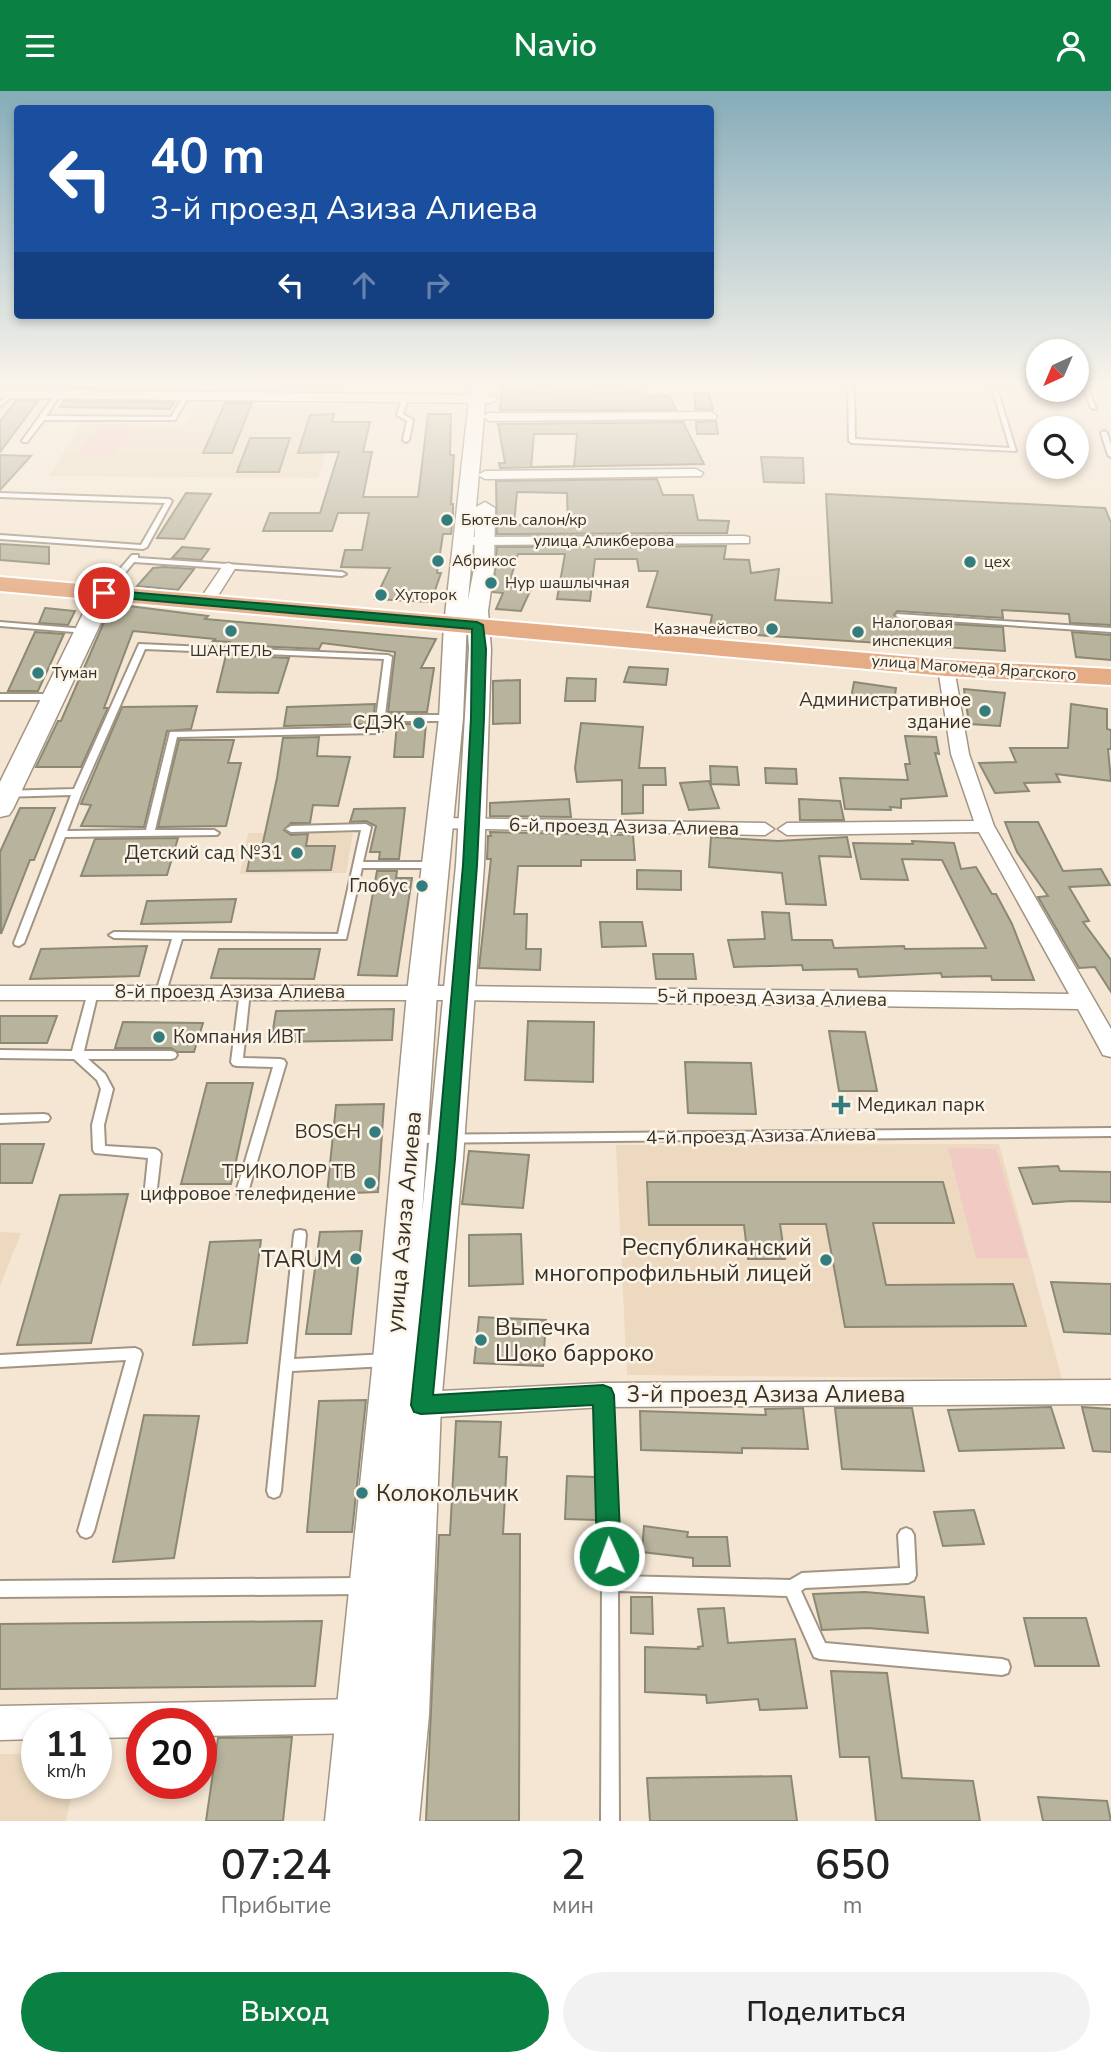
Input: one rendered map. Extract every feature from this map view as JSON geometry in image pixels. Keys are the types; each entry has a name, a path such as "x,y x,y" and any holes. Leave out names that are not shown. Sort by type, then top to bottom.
{"main road":[{"path":"474,541 480,463"},
{"path":"474,541 485,463"},
{"name":"улица Азиза Алиева","path":"350,1821 382,1716 421,1405 447,1139 459,993 453,865 464,718 466,625 477,611 484,569 474,541"},
{"name":"улица Магомеда Ярагского","path":"0,584 946,668 1111,677"},
{"path":"2,799 104,593"},
{"name":"улица Азиза Алиева","path":"394,1821 371,1586 393,1360 422,993 453,865"}],"street":[{"path":"485,475 696,473"},
{"name":"улица Аликберова","path":"474,541 744,540"},
{"path":"206,602 229,567"},
{"path":"946,668 960,754 985,826 1111,1049"},
{"name":"6-й проезд Азиза Алиева","path":"456,825 765,829"},
{"path":"787,829 985,826"},
{"name":"8-й проезд Азиза Алиева","path":"0,993 459,993"},
{"name":"5-й проезд Азиза Алиева","path":"459,993 1086,1002"},
{"name":"3-й проезд Азиза Алиева","path":"421,1405 603,1395 1111,1392"},
{"path":"0,1723 382,1716"}],"lane":[{"path":"0,495 169,501 144,547 104,593"},
{"path":"0,537 144,547"},
{"path":"132,560 342,574"},
{"path":"900,616 1111,630"},
{"path":"0,624 86,631"},
{"path":"19,943 77,792 142,646 388,657 379,730 173,734 150,834"},
{"path":"0,697 54,697"},
{"path":"380,718 464,718"},
{"path":"2,799 77,792"},
{"path":"114,935 342,937 366,827 291,829"},
{"path":"61,834 214,833"},
{"path":"358,865 453,865"},
{"path":"161,992 178,936"},
{"path":"242,1192 279,1063 237,1062 245,991"},
{"path":"77,1055 93,992"},
{"path":"0,1054 171,1055"},
{"path":"77,1055 101,1077 107,1089 98,1125 99,1150 155,1154 151,1188"},
{"path":"0,1119 44,1118"},
{"name":"4-й проезд Азиза Алиева","path":"411,1139 1111,1132"},
{"path":"274,1491 300,1235"},
{"path":"0,1361 135,1354 86,1531"},
{"path":"286,1365 393,1360"},
{"path":"603,1395 610,1583 610,1821"},
{"path":"610,1583 792,1588 802,1581 908,1575 906,1535"},
{"path":"0,1589 371,1586"},
{"path":"792,1588 820,1651 1002,1667"}],"shaded area":[{"path":"57,463 323,463 318,478 49,476"},
{"name":"Детский сад №31","path":"248,833 353,833 346,873 240,874"},
{"name":"Республиканский многопрофильный лицей","path":"999,1144 1062,1379 627,1375 616,1145"},
{"path":"948,1148 996,1149 1028,1258 976,1258"},
{"path":"0,1232 21,1233 0,1286"},
{"path":"0,1754 21,1754 21,1799 71,1799 66,1821 0,1821"}],"building":[{"path":"0,463 25,463 0,490"},
{"path":"241,463 282,463 279,472 237,472"},
{"path":"336,463 370,463 363,497 418,497 422,463 454,463 451,534 443,534 437,573 441,573 431,602 375,599 390,568 341,567 345,550 362,550 369,513 338,513 332,531 263,531 270,513 320,513"},
{"path":"499,463 531,463 531,467 574,466 574,463 704,464 500,468"},
{"path":"762,463 803,463 804,483 764,482"},
{"path":"657,479 663,495 693,495 698,520 729,521 727,533 497,534 496,481","holes":["517,492 567,493 568,524 514,525"]},
{"path":"186,493 211,494 184,539 157,538"},
{"path":"826,494 1105,508 1111,523 1111,625 1070,623 1069,614 1002,610 1003,618 897,611 894,615 900,621 1003,627 1005,651 709,632 712,615 647,607 658,571 639,571 637,559 595,559 590,601 557,599 565,554 518,554 508,587 531,589 521,611 496,609 503,593 493,592 497,547 726,546 724,559 749,560 751,573 779,569 775,600 832,603"},
{"path":"0,544 49,547 49,564 0,560"},
{"path":"182,547 209,549 201,560 172,558"},
{"path":"153,568 194,569 178,590 137,586"},
{"path":"121,605 208,616 205,619 436,639 421,668 434,668 427,712 388,712 395,652 322,643 319,649 229,645 230,642 213,641 215,639 133,631 104,708 108,708 81,767 36,767 58,721 61,721 108,613 113,614"},
{"path":"45,608 75,611 68,625 39,623"},
{"path":"35,632 64,634 38,691 8,691"},
{"path":"1072,632 1111,635 1111,660 1076,657"},
{"path":"226,655 289,658 278,693 217,692"},
{"path":"629,667 668,669 666,685 624,682"},
{"path":"567,678 596,679 595,701 565,701"},
{"path":"520,680 520,723 493,724 493,681"},
{"path":"854,682 896,688 893,708 850,703"},
{"name":"Административное здание","path":"964,689 1005,693 1000,726 969,724"},
{"path":"375,704 373,724 284,726 287,707"},
{"path":"1071,704 1107,709 1107,729 1111,730 1111,749 1108,749 1111,781 1056,774 1060,782 1024,783 1029,791 995,793 979,763 1016,762 1010,748 1068,748"},
{"path":"197,706 191,729 167,731 144,827 81,826 91,805 81,804 122,707"},
{"path":"581,723 643,727 639,768 665,768 666,785 643,785 643,813 622,814 622,780 577,782 575,768"},
{"path":"397,724 426,724 423,757 394,757"},
{"path":"905,736 936,737 939,754 935,753 947,796 901,799 901,808 890,807 891,810 845,809 840,778 908,780 905,764 910,764"},
{"path":"319,737 317,756 350,757 338,806 313,805 310,823 291,823 284,830 291,835 308,834 306,846 335,846 331,870 247,871 252,847 262,847 283,738"},
{"path":"179,740 234,740 228,763 241,763 226,826 158,827"},
{"path":"710,766 737,767 739,785 711,784"},
{"path":"765,768 796,769 797,784 766,783"},
{"path":"709,781 719,808 689,810 680,783"},
{"path":"569,799 571,817 490,816 490,803"},
{"path":"799,799 840,801 844,820 800,820"},
{"path":"20,808 55,808 34,860 30,860 1,934 0,852"},
{"path":"405,808 399,859 379,859 380,852 370,852 376,826 366,821 350,822 354,809"},
{"path":"1005,822 1038,822 1063,871 1101,869 1110,885 1069,887 1089,921 1083,922 1111,960 1111,992 1095,967 1079,968 1038,897 1048,896 1017,852"},
{"path":"490,832 633,835 635,860 581,860 581,866 518,866 514,914 527,914 526,949 541,949 540,970 479,968 491,859 487,859"},
{"path":"711,837 778,841 847,837 851,857 819,856 826,905 786,904 782,873 709,867"},
{"path":"178,838 167,875 81,876 95,839"},
{"path":"912,841 954,843 961,869 976,867 992,894 996,894 1012,924 1034,980 992,980 991,976 942,977 941,973 859,977 857,969 803,970 802,965 734,967 728,940 765,939 762,912 789,913 792,940 832,940 834,948 986,948 942,860 902,859 908,880 861,879 853,843 913,844"},
{"path":"637,870 681,871 681,890 637,889"},
{"path":"377,871 397,871 396,878 412,878 397,976 358,975"},
{"path":"236,899 231,922 141,924 147,901"},
{"path":"600,922 642,922 646,946 602,947"},
{"path":"147,946 139,976 30,979 41,949"},
{"path":"219,949 320,949 314,979 211,978"},
{"path":"653,954 693,954 696,979 656,979"},
{"path":"394,1009 392,1040 271,1042 276,1011"},
{"path":"0,1016 57,1016 47,1043 0,1043"},
{"path":"528,1021 594,1022 593,1082 525,1080"},
{"name":"Компания ИВТ","path":"123,1022 203,1023 194,1052 178,1052 171,1048 115,1048"},
{"path":"829,1031 865,1032 877,1091 839,1091"},
{"path":"685,1062 751,1063 756,1114 688,1113"},
{"path":"207,1083 253,1083 231,1184 181,1184"},
{"path":"384,1104 378,1192 327,1194 336,1105"},
{"path":"0,1144 44,1144 32,1183 0,1183"},
{"path":"469,1151 529,1155 523,1208 462,1204"},
{"path":"1058,1166 1060,1171 1111,1172 1111,1202 1033,1204 1019,1168"},
{"path":"647,1182 943,1182 954,1223 873,1223 886,1285 1013,1284 1026,1326 845,1327 826,1224 780,1224 785,1259 748,1259 744,1225 649,1225"},
{"path":"128,1194 91,1343 17,1345 60,1195"},
{"path":"362,1231 351,1334 306,1334 320,1232"},
{"path":"521,1234 523,1284 469,1286 469,1235"},
{"path":"261,1240 247,1343 193,1345 210,1242"},
{"path":"1051,1282 1111,1284 1111,1334 1064,1332"},
{"path":"479,1317 546,1320 543,1366 474,1363"},
{"path":"366,1400 352,1532 307,1532 319,1401"},
{"path":"1051,1407 1064,1448 959,1451 948,1410"},
{"path":"1082,1407 1111,1409 1111,1452 1093,1451"},
{"path":"803,1408 808,1449 742,1448 742,1453 641,1450 640,1411 766,1415 765,1409"},
{"path":"835,1408 912,1408 924,1471 842,1469"},
{"path":"144,1415 199,1416 174,1558 113,1562"},
{"path":"456,1421 501,1422 499,1457 507,1457 503,1534 520,1534 519,1821 426,1821 439,1535 450,1535"},
{"path":"567,1476 596,1477 597,1520 565,1519"},
{"path":"974,1510 984,1544 943,1546 934,1512"},
{"path":"644,1526 688,1532 687,1537 727,1537 730,1566 693,1566 693,1558 642,1552"},
{"path":"865,1592 924,1597 928,1633 868,1628 822,1630 813,1594"},
{"path":"631,1597 652,1597 653,1634 631,1633"},
{"path":"724,1608 728,1643 795,1639 807,1708 760,1710 758,1699 707,1703 706,1695 645,1692 645,1647 699,1649 698,1647 703,1646 698,1609"},
{"path":"1024,1618 1086,1618 1099,1666 1035,1666"},
{"path":"322,1621 315,1686 0,1689 0,1624"},
{"path":"831,1671 887,1673 902,1778 973,1781 980,1821 876,1821 869,1757 840,1757"},
{"path":"292,1737 283,1821 206,1821 209,1799 217,1799 218,1738"},
{"path":"791,1776 797,1821 650,1821 647,1778"},
{"path":"1038,1797 1107,1801 1111,1821 1043,1821"}],"place":[{"name":"Бютель салон/кр","path":"447,520"},
{"name":"Абрикос","path":"438,561"},
{"name":"цех","path":"970,562"},
{"name":"Нур шашлычная","path":"491,583"},
{"name":"Хуторок","path":"381,595"},
{"name":"Казначейство","path":"772,629"},
{"name":"ШАНТЕЛЬ","path":"231,631"},
{"name":"Налоговая инспекция","path":"858,632"},
{"name":"Туман","path":"38,673"},
{"name":"Административное здание","path":"985,711"},
{"name":"СДЭК","path":"419,723"},
{"name":"Детский сад №31","path":"297,853"},
{"name":"Глобус","path":"422,886"},
{"name":"Компания ИВТ","path":"159,1037"},
{"name":"Медикал парк","path":"841,1105"},
{"name":"BOSCH","path":"375,1132"},
{"name":"ТРИКОЛОР ТВ цифровое телефидение","path":"370,1183"},
{"name":"TARUM","path":"356,1259"},
{"name":"Республиканский многопрофильный лицей","path":"826,1260"},
{"name":"Выпечка Шоко барроко","path":"481,1340"},
{"name":"Колокольчик","path":"362,1493"}],"route":[{"path":"104,593 477,625 480,649 478,718 470,865 455,1020 446,1159 421,1405 603,1395 609,1556"}]}
